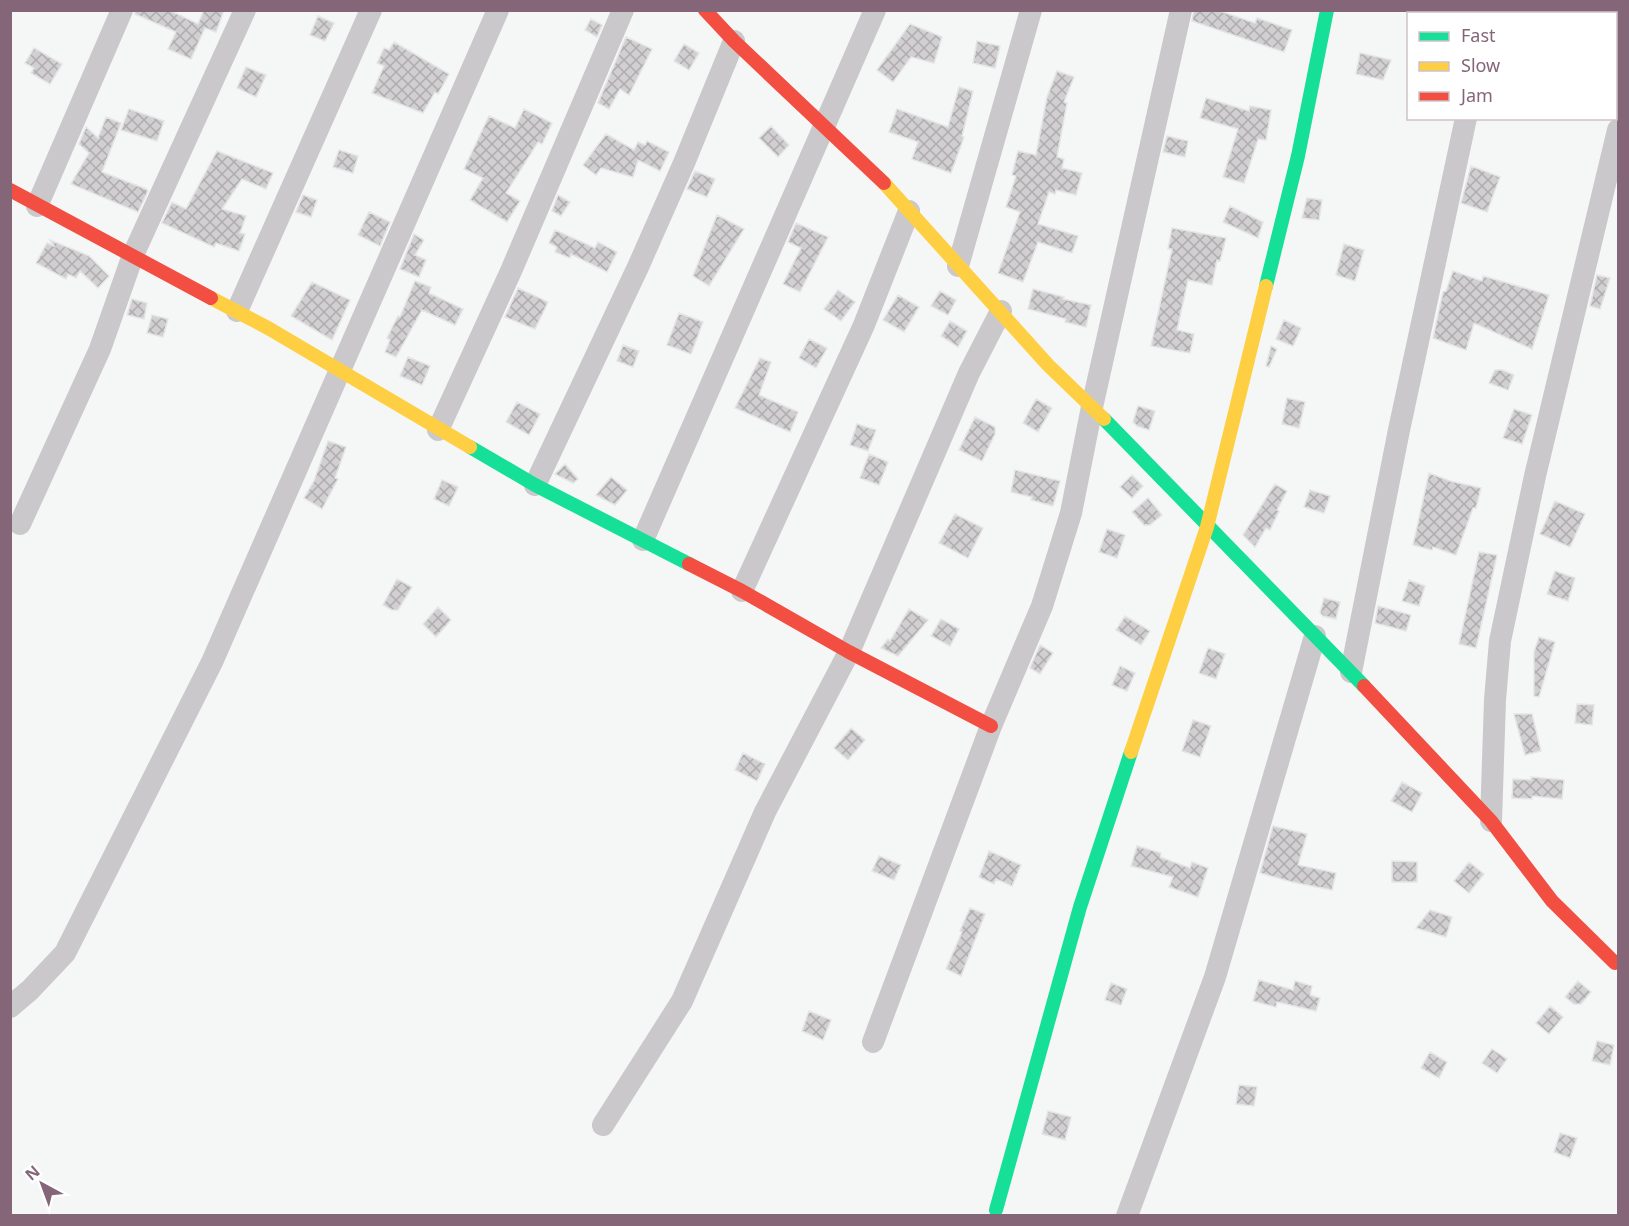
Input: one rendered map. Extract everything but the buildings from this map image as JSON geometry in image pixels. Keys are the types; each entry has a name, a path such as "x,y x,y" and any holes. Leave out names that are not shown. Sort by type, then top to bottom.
{"street":[{"path":"37,206 122,10"},
{"path":"20,524 100,349 133,255 245,10"},
{"path":"237,311 371,10"},
{"path":"10,1007 30,990 65,953 212,662 498,10"},
{"path":"438,430 511,271 623,10"},
{"path":"705,10 734,41 879,177 1048,365 1092,407 1351,672 1491,821 1552,901 1615,963"},
{"path":"643,540 875,10"},
{"path":"958,266 1031,10"},
{"path":"873,1042 991,726 1042,606 1071,513 1092,407 1181,10"},
{"path":"996,1210 1080,907 1207,527 1298,156 1328,10"},
{"path":"535,485 638,267 734,41"},
{"path":"1351,672 1399,430 1466,120"},
{"path":"1491,821 1495,700 1500,641 1535,476 1618,130"},
{"path":"10,190 237,311 535,485 742,591 849,652 991,726"},
{"path":"742,591 864,325 909,211"},
{"path":"603,1125 682,1001 765,812 849,652 969,373 1001,311"},
{"path":"1127,1215 1215,977 1315,636"}],"traffic: fast":[{"path":"1266,286 1298,156 1327,10"},
{"path":"1104,419 1364,686"},
{"path":"470,447 535,485 689,564"},
{"path":"996,1210 1080,907 1131,752"}],"traffic: slow":[{"path":"884,183 1048,365 1104,419"},
{"path":"1131,752 1207,527 1266,286"},
{"path":"211,298 268,328 470,447"}],"traffic: jam":[{"path":"705,10 734,41 884,183"},
{"path":"10,190 211,298"},
{"path":"689,564 742,591 849,652 991,726"},
{"path":"1364,686 1491,821 1552,901 1615,963"}]}
